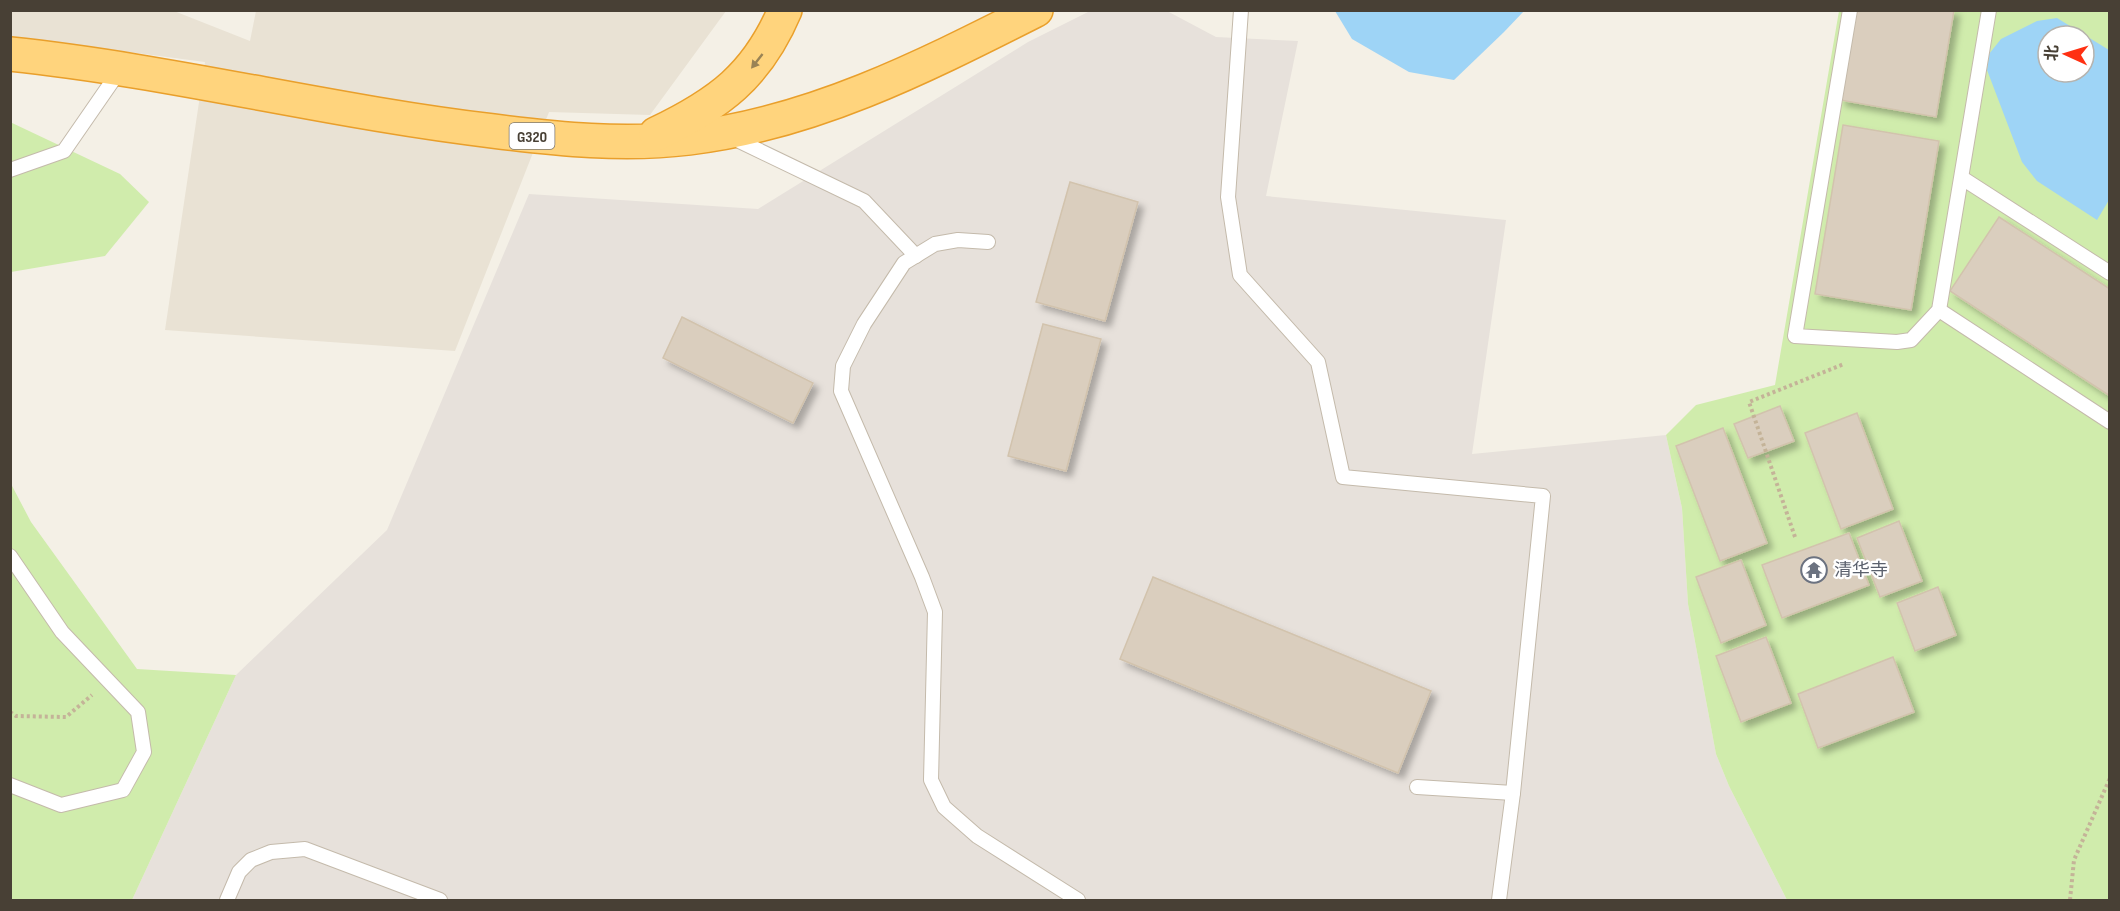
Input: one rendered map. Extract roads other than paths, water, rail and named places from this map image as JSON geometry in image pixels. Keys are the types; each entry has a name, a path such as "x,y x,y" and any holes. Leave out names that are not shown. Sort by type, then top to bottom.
{"highway":[{"path":"640,142 687,120 737,84 757,62 774,35 785,10"},
{"name":"G320","path":"10,54 121,68 442,125 549,138 640,142 723,133 786,119 883,84 931,63 1036,10"}],"lane":[{"path":"1229,10 1241,27"},
{"path":"1241,10 1228,197 1240,275 1318,362 1343,477 1543,496 1513,793 1499,900"},
{"path":"1850,10 1795,336 1897,342 1911,340 1939,310 1989,10"},
{"path":"10,170 64,151 121,68"},
{"path":"723,133 864,201 916,256"},
{"path":"1962,178 2109,273"},
{"path":"988,242 958,240 935,244 904,263 864,324 843,366 841,391 935,612 932,780 944,807 977,836 1078,900"},
{"path":"1939,310 2109,422"},
{"path":"10,556 62,632 138,712 144,752 123,790 61,805 10,785"},
{"path":"1417,787 1513,793"},
{"path":"227,900 239,872 251,860 271,852 295,849 305,849 440,900"}],"water":[{"path":"1335,11 1524,11 1454,80 1409,72 1352,39"},
{"path":"2057,18 2067,24 2036,24 2036,84 2096,84 2096,42 2109,50 2109,200 2097,220 2037,181 2022,162 1987,70 1989,54 2001,39 2037,21"}],"place":[{"name":"清华寺","path":"1814,570"}]}
